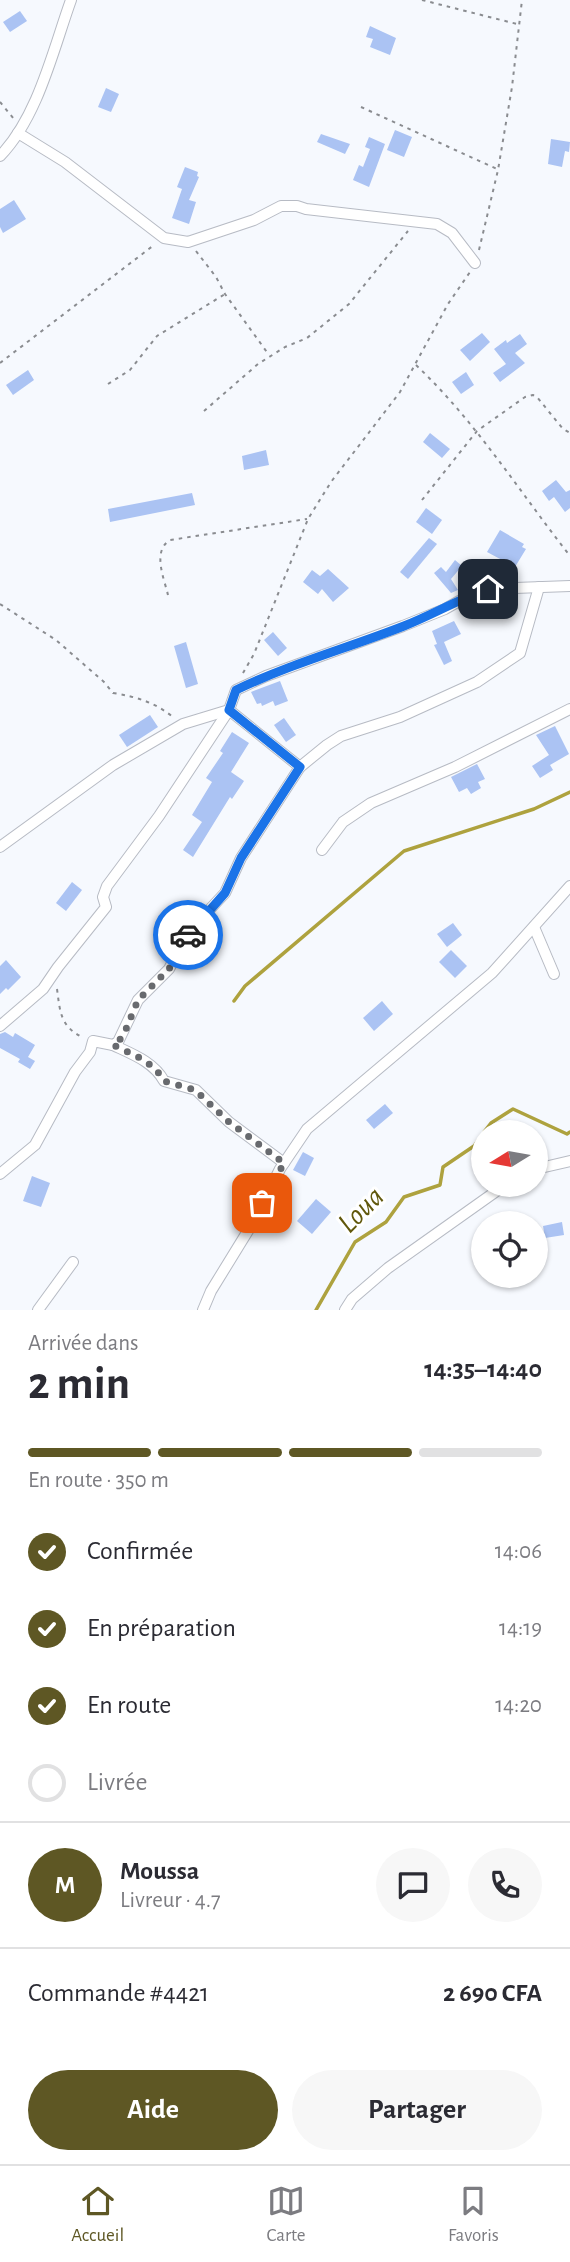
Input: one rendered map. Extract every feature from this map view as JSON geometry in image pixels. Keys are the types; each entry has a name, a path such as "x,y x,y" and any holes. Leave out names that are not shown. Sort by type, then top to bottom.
{"street":[{"path":"0,156 14,142 33,102 71,0"},
{"path":"20,130 163,238 188,242 254,220 281,206 298,206 437,224 461,243 475,264"},
{"path":"0,1026 43,989 106,907 103,897 107,886 159,816 229,710 236,690 266,676 403,626 488,589 570,586"},
{"path":"113,1045 124,1034 138,1000 169,969 183,942 225,893 241,858 300,767 341,737 400,717 477,682 520,653 539,587"},
{"path":"322,850 343,822 371,803 455,767 570,709"},
{"path":"229,710 300,767"},
{"path":"0,847 113,765 183,724 229,710"},
{"path":"203,1310 211,1291 254,1221 284,1163 307,1129 492,973 570,886"},
{"path":"534,927 554,974"},
{"path":"0,1174 35,1145 75,1073 90,1052 93,1041 113,1045 152,1065 164,1081 195,1090 229,1122 284,1163"},
{"path":"548,1166 570,1161"},
{"path":"345,1310 352,1299 388,1268 488,1197"},
{"path":"38,1310 73,1262"}],"path":[{"path":"422,0 518,24"},
{"path":"236,690 254,654 308,519 331,482 400,392 449,304 475,264 498,170 512,87 522,0"},
{"path":"0,102 20,130"},
{"path":"361,107 498,170"},
{"path":"204,411 258,364 307,338 349,304 386,261 416,220"},
{"path":"0,363 163,238"},
{"path":"188,242 216,277 225,294 270,356"},
{"path":"108,384 130,370 157,336 225,294"},
{"path":"416,365 443,391 477,431 570,556"},
{"path":"422,500 477,431 525,397 533,395 541,400 563,429 570,433"},
{"path":"167,595 160,555 161,548 170,540 308,519"},
{"path":"0,604 56,640 104,682 110,692 159,705 183,724"},
{"path":"57,986 64,1024 77,1035 93,1041"}],"building":[{"path":"20,11 27,21 10,32 3,22"},
{"path":"370,26 396,38 390,55 370,47 373,39 366,37"},
{"path":"106,88 119,94 111,112 98,107"},
{"path":"395,130 412,137 404,157 387,150"},
{"path":"321,134 350,144 345,154 317,142"},
{"path":"369,137 385,144 369,187 353,180 359,165 363,167 370,149 365,147"},
{"path":"551,139 570,142 562,167 548,164"},
{"path":"185,167 198,172 199,177 189,200 196,202 189,224 172,218 182,189 177,187"},
{"path":"14,200 26,219 3,233 0,227 0,209"},
{"path":"482,333 490,342 470,361 460,350"},
{"path":"520,334 527,344 515,353 525,363 500,382 493,373 506,364 494,349"},
{"path":"28,370 34,380 13,395 6,385"},
{"path":"466,372 474,385 461,394 452,382"},
{"path":"430,433 450,449 442,458 423,442"},
{"path":"266,450 269,465 244,470 242,456"},
{"path":"556,480 566,492 570,490 570,508 565,512 554,497 549,501 542,491"},
{"path":"192,493 195,505 110,522 108,509"},
{"path":"426,508 442,520 432,534 416,522"},
{"path":"500,530 524,544 522,547 526,549 515,567 487,552"},
{"path":"429,538 437,544 408,579 400,572"},
{"path":"455,560 462,566 451,579 458,590 451,593 434,573 441,567 446,572"},
{"path":"328,569 349,588 333,602 322,589 318,594 303,582 312,570 320,576"},
{"path":"454,621 461,634 444,642 452,661 444,665 434,645 437,644 432,631"},
{"path":"273,632 287,648 278,656 264,640"},
{"path":"186,642 198,684 186,688 174,646"},
{"path":"280,681 288,701 275,706 273,701 262,706 261,703 257,704 251,692"},
{"path":"150,715 158,727 127,747 119,735"},
{"path":"284,718 296,735 286,742 274,725"},
{"path":"555,726 569,754 550,765 553,770 540,778 532,766 549,755 536,735"},
{"path":"232,732 249,743 231,772 244,781 232,799 230,797 193,857 183,850 202,822 192,815 212,782 206,778 223,753 220,751"},
{"path":"477,764 485,779 478,782 481,788 471,794 467,788 459,792 451,777"},
{"path":"72,882 82,890 66,911 56,903"},
{"path":"453,923 462,935 447,947 437,934"},
{"path":"451,950 467,966 455,978 439,962"},
{"path":"6,960 21,977 0,994 0,966"},
{"path":"382,1001 393,1014 374,1031 363,1018"},
{"path":"5,1032 13,1037 15,1033 35,1045 28,1057 35,1061 30,1069 18,1062 20,1059 0,1048 0,1034"},
{"path":"385,1104 393,1113 374,1129 366,1120"},
{"path":"303,1152 314,1158 305,1176 293,1170"},
{"path":"32,1176 50,1183 41,1207 23,1201"},
{"path":"316,1199 331,1212 312,1234 297,1221"},
{"path":"562,1222 564,1235 548,1238 548,1225"}],"waterway":[{"path":"234,1001 245,986 404,851 534,809 570,792"},
{"name":"Loua","path":"496,1120 513,1109 537,1120"},
{"name":"Loua","path":"548,1125 567,1134 570,1132"},
{"name":"Loua","path":"316,1310 355,1242 386,1222 404,1197 440,1185 443,1167 471,1148"}],"way so far":[{"path":"188,935 169,969 138,1000 124,1034 113,1045 152,1065 164,1081 195,1090 229,1122 284,1163 262,1203"}],"route":[{"path":"188,935 225,893 241,858 300,767 229,710 236,690 266,676 403,626 488,589"}]}
